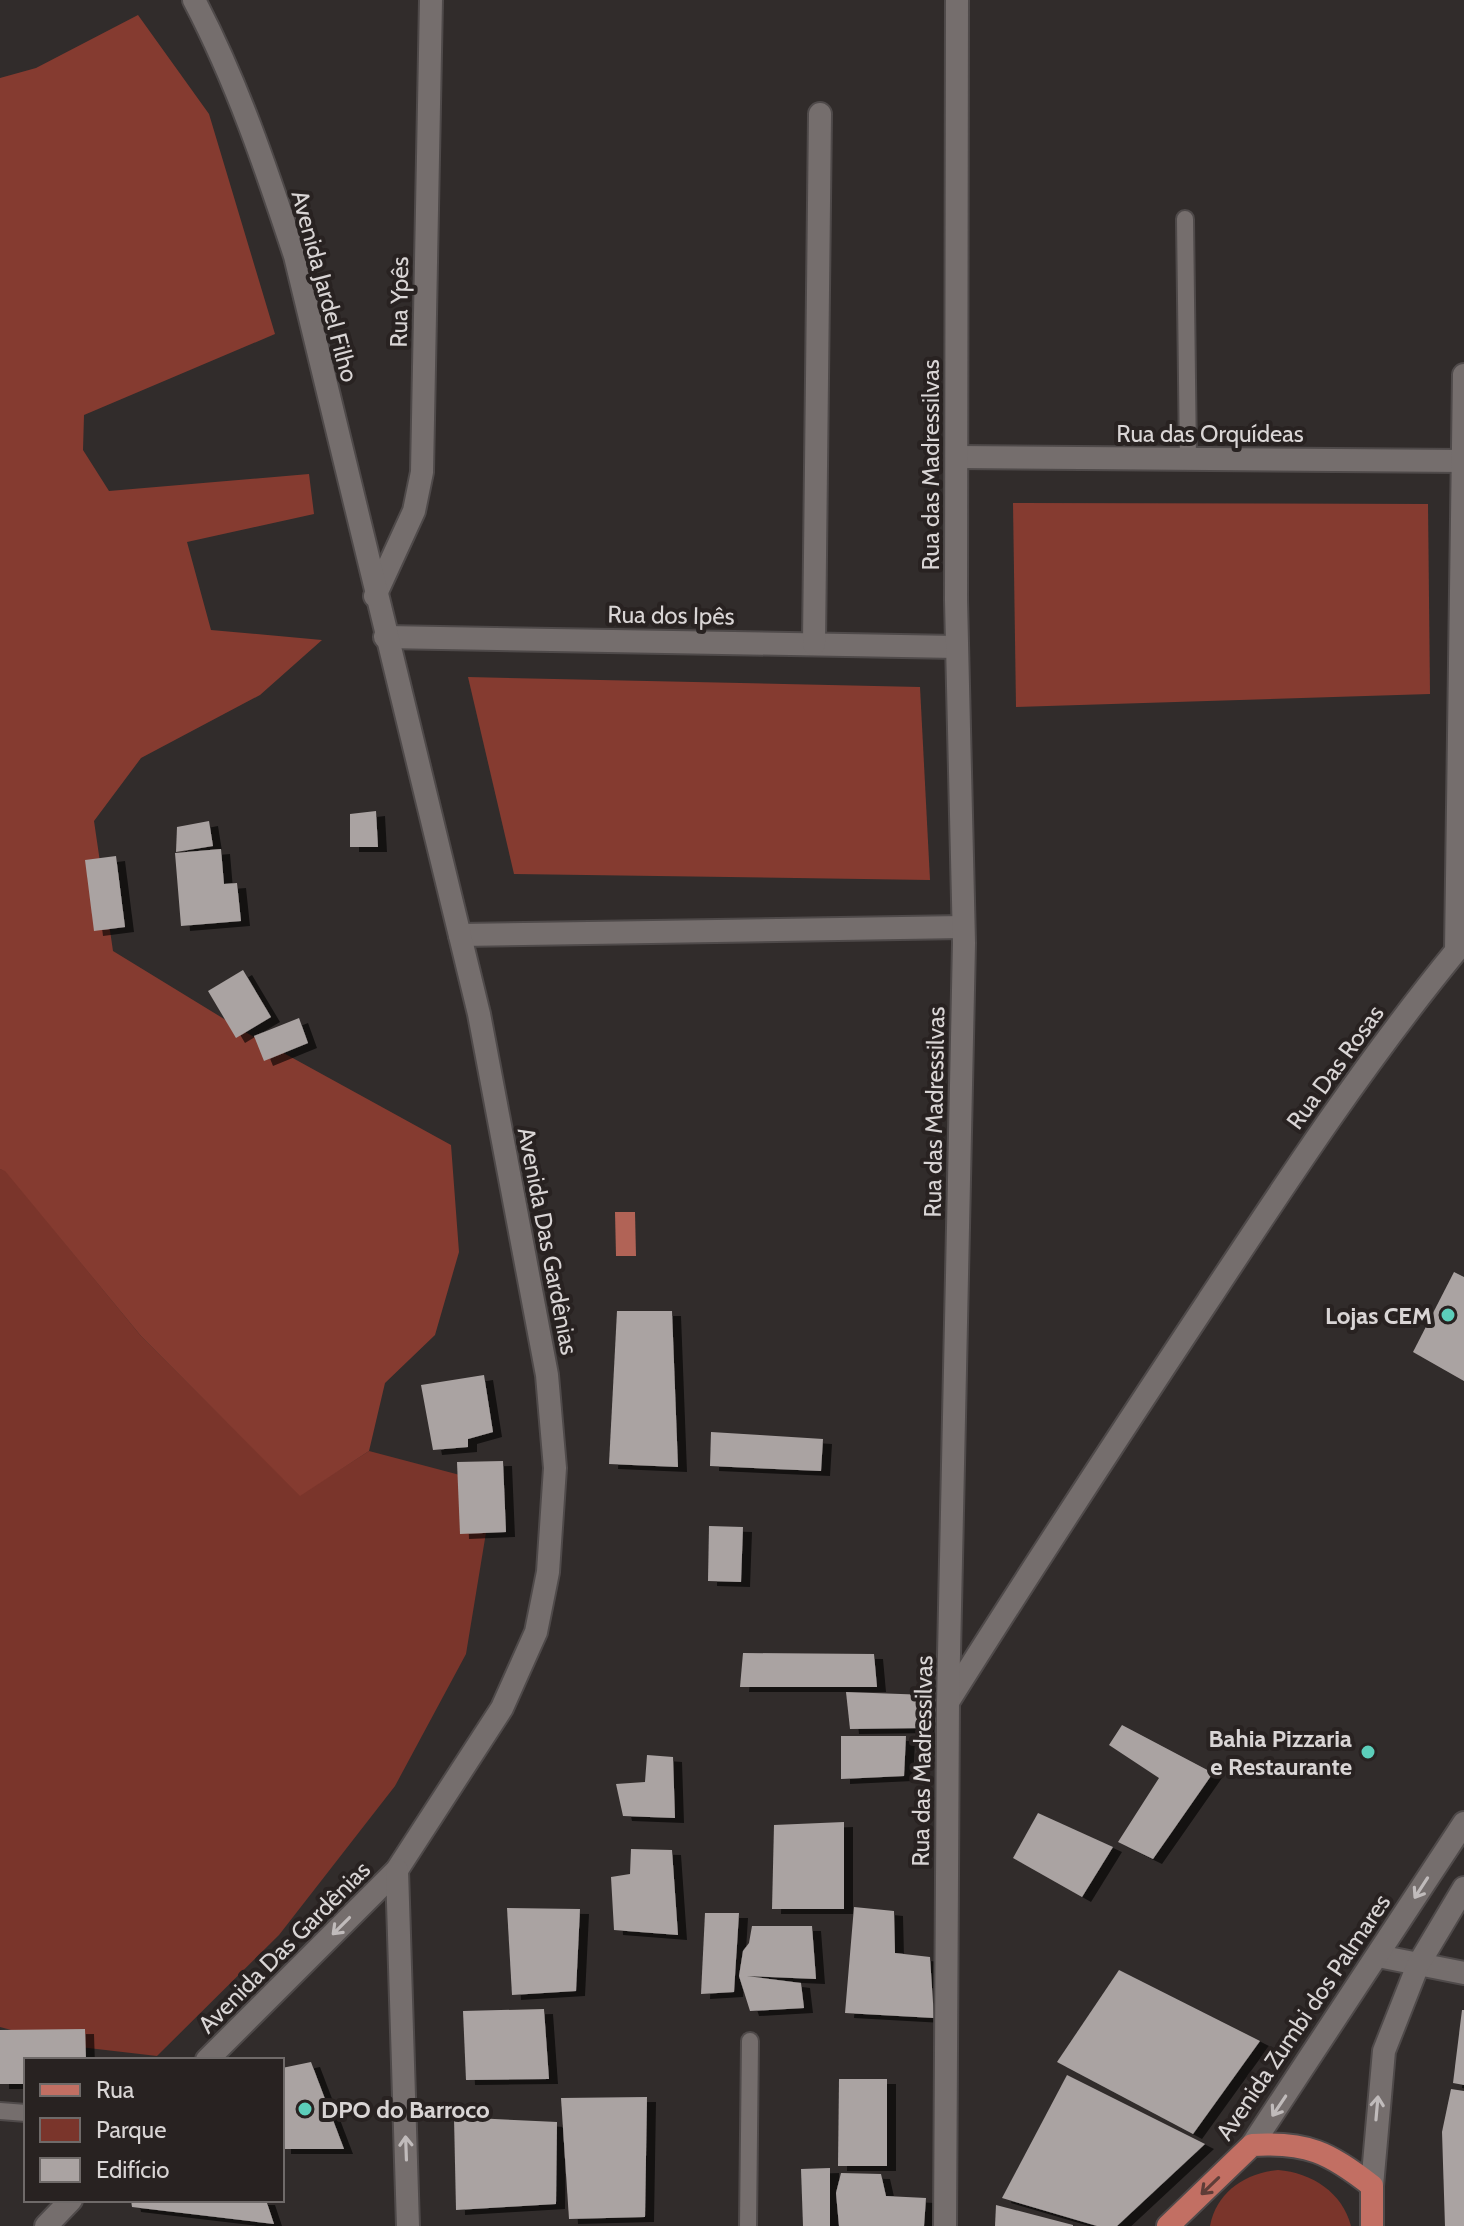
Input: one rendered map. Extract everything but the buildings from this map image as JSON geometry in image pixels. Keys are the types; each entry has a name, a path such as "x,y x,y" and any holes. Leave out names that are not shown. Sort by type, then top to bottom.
{"main road":[{"path":"1252,2145 1284,2144 1315,2149 1341,2162 1372,2186 1372,2226"},
{"name":"Avenida Zumbi dos Palmares","path":"1168,2226 1252,2145"}],"street":[{"name":"Avenida Jardel Filho","path":"194,0 219,47 257,140 295,256 375,596"},
{"name":"Rua Ypês","path":"375,596 414,511 422,472 431,0"},
{"name":"Rua das Madressilvas","path":"945,2226 948,1702 963,927 957,647 957,0"},
{"path":"814,644 820,114"},
{"name":"Rua Das Rosas","path":"948,1702 1304,1155 1407,1011 1460,951 1464,375"},
{"name":"Rua das Orquídeas","path":"957,457 1463,461"},
{"name":"Avenida Das Gardênias","path":"209,2058 397,1870 502,1708 536,1632 548,1572 555,1468 547,1375 479,1014 375,596"},
{"name":"Rua dos Ipês","path":"385,637 957,647"},
{"path":"460,935 963,927"},
{"name":"Avenida Zumbi dos Palmares","path":"1252,2145 1464,1823"},
{"name":"Avenida Das Gardênias","path":"397,1870 408,2226"},
{"path":"1372,2186 1384,2051 1418,1965 1464,1888"},
{"path":"1378,1956 1464,1973"},
{"path":"46,2226 69,2202"}],"lane":[{"path":"1185,219 1188,459"},
{"path":"748,2226 750,2041"},
{"path":"0,2111 24,2113"}],"green space":[{"path":"0,1169 5,1170 141,1336 300,1495 369,1451 494,1484 466,1654 395,1786 279,1935 157,2056 71,2046 0,2027"},
{"path":"1278,2170 1302,2175 1324,2186 1341,2203 1351,2226 1210,2226 1218,2204 1234,2187 1254,2175"}],"shaded area":[{"path":"138,15 209,114 275,334 84,415 83,450 109,491 309,474 314,514 187,542 211,630 322,640 260,695 141,758 94,821 113,951 247,1033 451,1145 459,1252 435,1335 385,1383 369,1451 300,1496 141,1336 5,1171 0,1169 0,78 36,68"},
{"path":"1013,503 1428,504 1430,694 1016,707"},
{"path":"468,677 920,687 930,880 514,874"},
{"path":"615,1212 635,1212 636,1256 616,1256"}],"place":[{"name":"Lojas CEM","path":"1448,1315"},
{"name":"Bahia Pizzaria e Restaurante","path":"1368,1752"},
{"name":"DPO do Barroco","path":"305,2109"}]}
